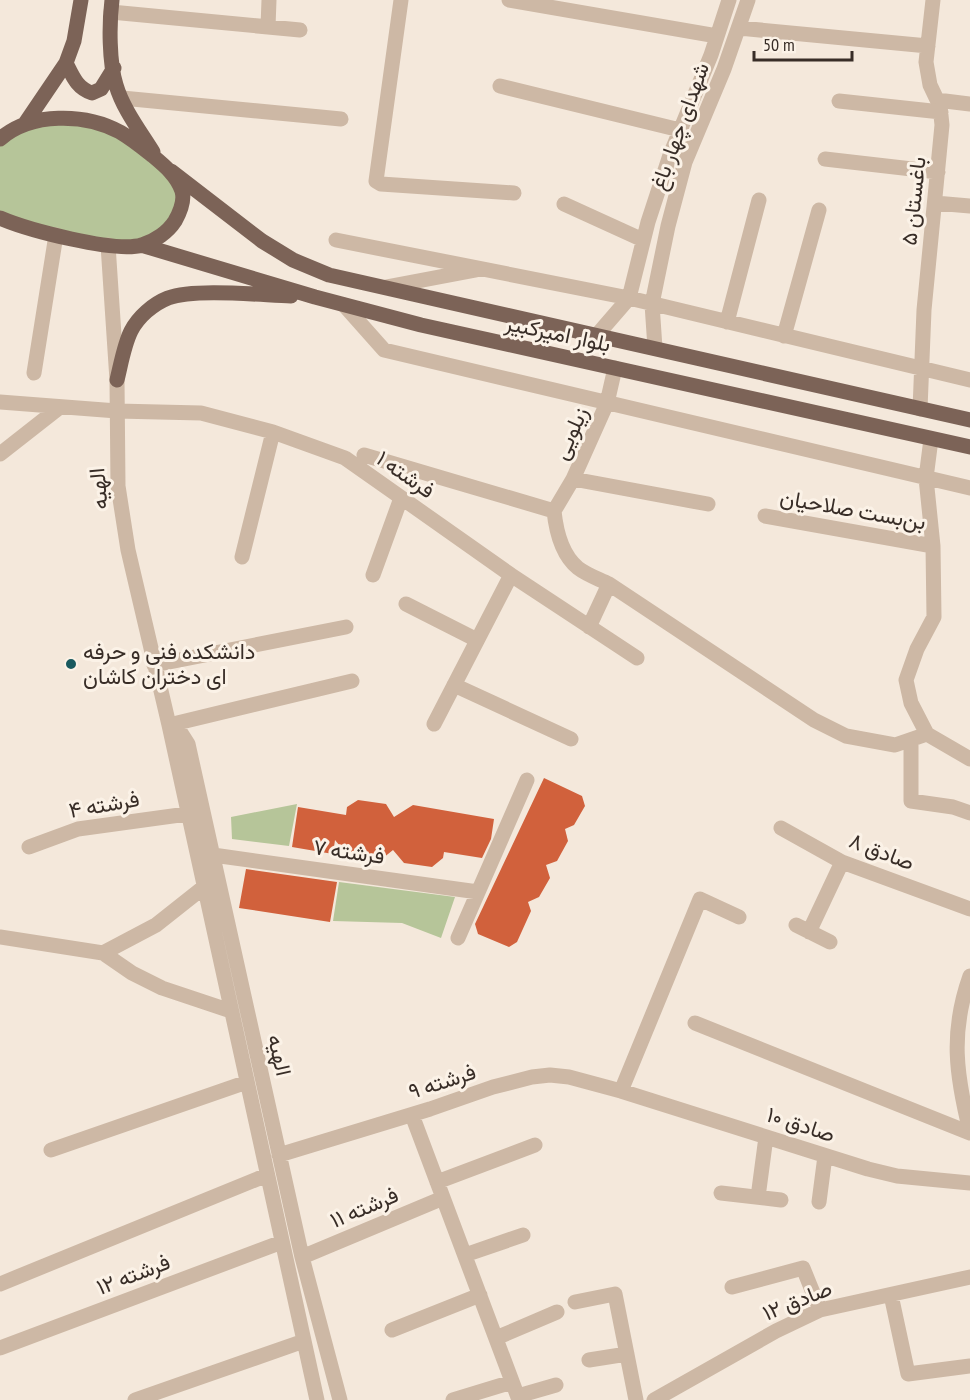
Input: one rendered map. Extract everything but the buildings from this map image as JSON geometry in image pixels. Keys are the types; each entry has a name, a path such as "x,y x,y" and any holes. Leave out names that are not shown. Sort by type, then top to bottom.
{"main road":[{"path":"9,132 66,63 74,41 81,0"},
{"path":"111,6 109,28 116,85 157,160"},
{"path":"66,63 75,82 83,90 92,93 101,89 114,68"},
{"name":"بلوار امیرکبیر","path":"9,132 41,120 60,118 80,120 120,132 262,241 293,260 329,275 970,420"},
{"path":"0,219 56,235 108,245 141,245 159,237 172,226 180,213 183,202 182,191 171,171"},
{"name":"بلوار امیرکبیر","path":"141,245 315,297 421,325 970,447"},
{"path":"117,380 130,332 139,318 149,309 168,298 194,294 315,297"}],"street":[{"path":"268,27 269,0"},
{"path":"401,0 376,181 381,184 514,193"},
{"path":"509,0 717,36"},
{"name":"شهدای چهار باغ","path":"655,348 652,304 668,226 685,162 748,0"},
{"name":"باغستان ۵","path":"920,409 924,310 942,125 926,62 933,0"},
{"name":"شهدای چهار باغ","path":"628,298 643,240 670,154 717,36 724,1"},
{"path":"111,6 300,30"},
{"path":"739,28 928,46"},
{"path":"500,86 680,130"},
{"path":"122,98 341,118"},
{"path":"838,101 939,106 970,104"},
{"path":"825,159 938,172"},
{"path":"727,322 759,200"},
{"path":"935,203 970,206"},
{"path":"564,204 643,240"},
{"path":"784,336 819,210"},
{"path":"34,372 56,235"},
{"path":"336,240 628,298 970,380"},
{"name":"الهیه","path":"108,245 117,380 118,486 128,550 231,1011 250,1060 279,1155 302,1257 340,1400"},
{"path":"386,288 482,269"},
{"path":"597,335 628,298"},
{"path":"344,305 384,350 970,489"},
{"name":"زیلویی","path":"554,511 573,479 608,404 615,368"},
{"name":"فرشته ۱","path":"0,402 117,411 201,413 273,432 345,458 511,575 637,658"},
{"path":"0,454 60,407"},
{"path":"242,557 273,432"},
{"path":"931,439 926,478 933,546 934,616 917,649 906,680 911,703 927,734 954,752 970,759"},
{"path":"364,454 554,511 556,530 564,550 577,567 609,584 813,720 846,736 895,745 927,734"},
{"path":"573,479 708,504"},
{"path":"373,575 401,498"},
{"name":"بن‌بست صلاحیان","path":"765,516 933,546"},
{"path":"434,724 511,575"},
{"path":"590,627 609,584"},
{"path":"406,604 477,640"},
{"path":"154,665 346,627"},
{"path":"169,726 352,681"},
{"path":"454,685 571,739"},
{"name":"الهیه","path":"169,726 181,733 188,744 213,855 250,1060 247,1082 317,1400"},
{"path":"911,740 911,801 953,807 970,813"},
{"path":"458,938 527,780"},
{"name":"فرشته ۴","path":"29,846 78,829 187,814"},
{"name":"صادق ۸","path":"781,828 842,862 970,909"},
{"name":"فرشته ۷","path":"213,855 478,892"},
{"path":"830,942 803,928 842,862"},
{"path":"103,953 156,925 204,887"},
{"path":"621,1091 700,899 739,917"},
{"path":"0,937 103,953 132,973 162,988 231,1011"},
{"path":"970,976 961,1010 956,1059 958,1079 970,1132"},
{"path":"695,1023 970,1132"},
{"name":"فرشته ۹","path":"279,1155 412,1115 493,1087 532,1077 550,1075 569,1077 621,1091"},
{"path":"51,1150 247,1082"},
{"name":"صادق ۱۰","path":"621,1091 868,1169 897,1176 970,1183"},
{"path":"412,1115 516,1393"},
{"path":"759,1197 766,1137"},
{"path":"437,1182 535,1145"},
{"path":"819,1202 825,1156"},
{"path":"0,1284 267,1175"},
{"path":"722,1193 781,1200"},
{"name":"فرشته ۱۱","path":"302,1257 443,1198"},
{"path":"465,1255 523,1235"},
{"name":"فرشته ۱۲","path":"0,1348 282,1242"},
{"path":"732,1287 804,1268 820,1310"},
{"name":"صادق ۱۲","path":"654,1400 776,1331 820,1310 970,1277"},
{"path":"575,1302 615,1294 636,1400"},
{"path":"392,1330 480,1295"},
{"path":"891,1295 908,1374 970,1366"},
{"path":"496,1338 557,1312"},
{"path":"135,1400 304,1341"},
{"path":"589,1360 627,1354"},
{"path":"453,1400 516,1393 556,1385"}],"green space":[{"path":"40,123 99,127 142,151 179,191 169,224 141,242 109,242 0,215 0,143"},
{"path":"297,804 289,846 232,839 231,817"},
{"path":"339,882 455,897 441,938 402,923 333,921"}],"place":[{"name":"دانشکده فنی و حرفه ای دختران کاشان","path":"71,664"}]}
